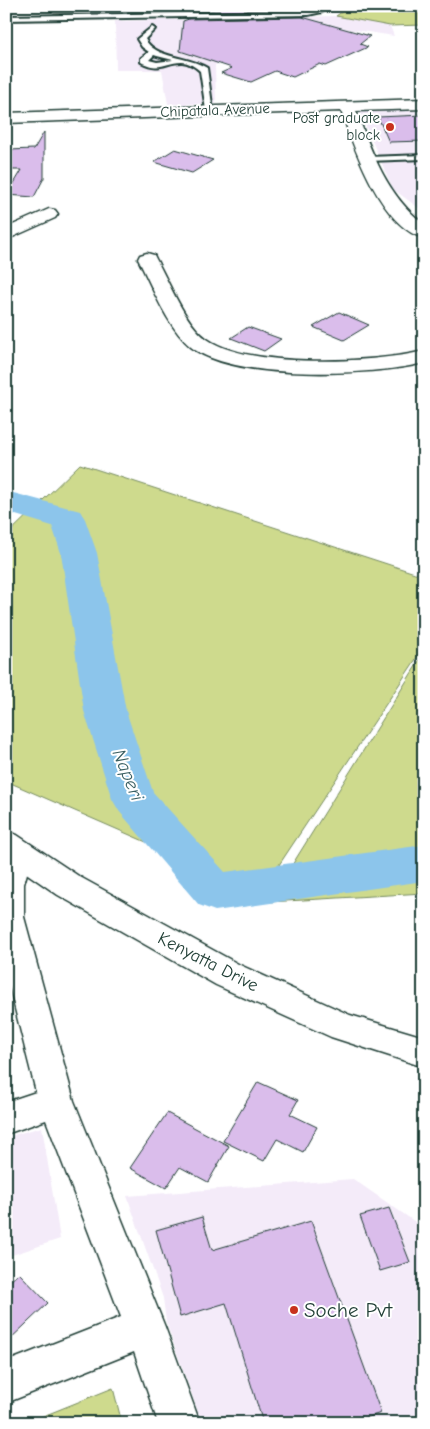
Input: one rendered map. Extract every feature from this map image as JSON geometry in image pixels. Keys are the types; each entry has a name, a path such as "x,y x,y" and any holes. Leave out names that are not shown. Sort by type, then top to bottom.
{"street":[{"name":"Chipatala Avenue","path":"6,118 424,104"},
{"path":"347,107 367,159 384,192 403,216 424,233"},
{"path":"14,135 55,115"},
{"path":"6,235 49,214"},
{"path":"147,259 188,331 201,344 221,354 258,362 309,366 375,367 424,357"},
{"path":"12,847 8,917 56,1101 145,1327 179,1423"},
{"name":"Kenyatta Drive","path":"12,847 69,886 228,975 343,1027 424,1052"},
{"path":"6,1118 56,1101"},
{"path":"6,1383 145,1327"}],"lane":[{"path":"130,16 163,6"},
{"path":"6,18 308,12 320,11 334,6"},
{"path":"152,29 141,40 153,52 195,64 204,70 210,110"},
{"path":"153,52 144,60 149,63 166,64 181,60"},
{"path":"367,159 424,157"}],"shaded area":[{"path":"336,16 390,26 394,36 355,30 300,28 215,65 216,104 168,104 162,70 116,70 115,21"},
{"path":"424,109 424,212 393,189 359,111"},
{"path":"42,1127 60,1239 6,1257 6,1137"},
{"name":"Soche Pvt","path":"353,1179 424,1228 424,1423 202,1423 166,1322 163,1298 127,1196"}],"green space":[{"path":"350,6 424,6 424,25 390,26 336,16"},
{"path":"80,464 424,576 424,647 261,892 6,781 6,536"},
{"path":"424,653 424,893 269,902"},
{"path":"113,1388 122,1423 26,1423"}],"building":[{"path":"221,6 313,6 308,9 209,11"},
{"path":"302,17 370,36 360,44 368,47 326,66 320,64 293,77 275,71 251,82 221,73 232,68 180,51 183,21 189,19"},
{"name":"Post graduate block","path":"424,115 424,141 389,142 378,117"},
{"path":"44,132 44,178 34,197 7,195 22,170 8,170 9,150 34,149"},
{"path":"175,149 213,160 192,173 154,162"},
{"path":"339,312 369,325 344,340 313,327"},
{"path":"248,327 281,339 264,351 231,338"},
{"path":"258,1082 298,1100 290,1114 317,1127 303,1152 277,1139 264,1161 223,1141"},
{"path":"167,1113 229,1146 208,1182 180,1167 166,1188 130,1168"},
{"path":"389,1208 410,1262 380,1271 360,1216"},
{"path":"202,1217 212,1250 311,1221 381,1413 350,1423 263,1423 226,1303 180,1317 156,1230"},
{"path":"19,1273 48,1303 6,1343 6,1285"}],"waterway":[{"name":"Naperi","path":"6,501 67,519 79,553 105,711 134,799 215,892 424,863"}],"place":[{"name":"Post graduate block","path":"390,127"},
{"name":"Soche Pvt","path":"294,1310"}]}
